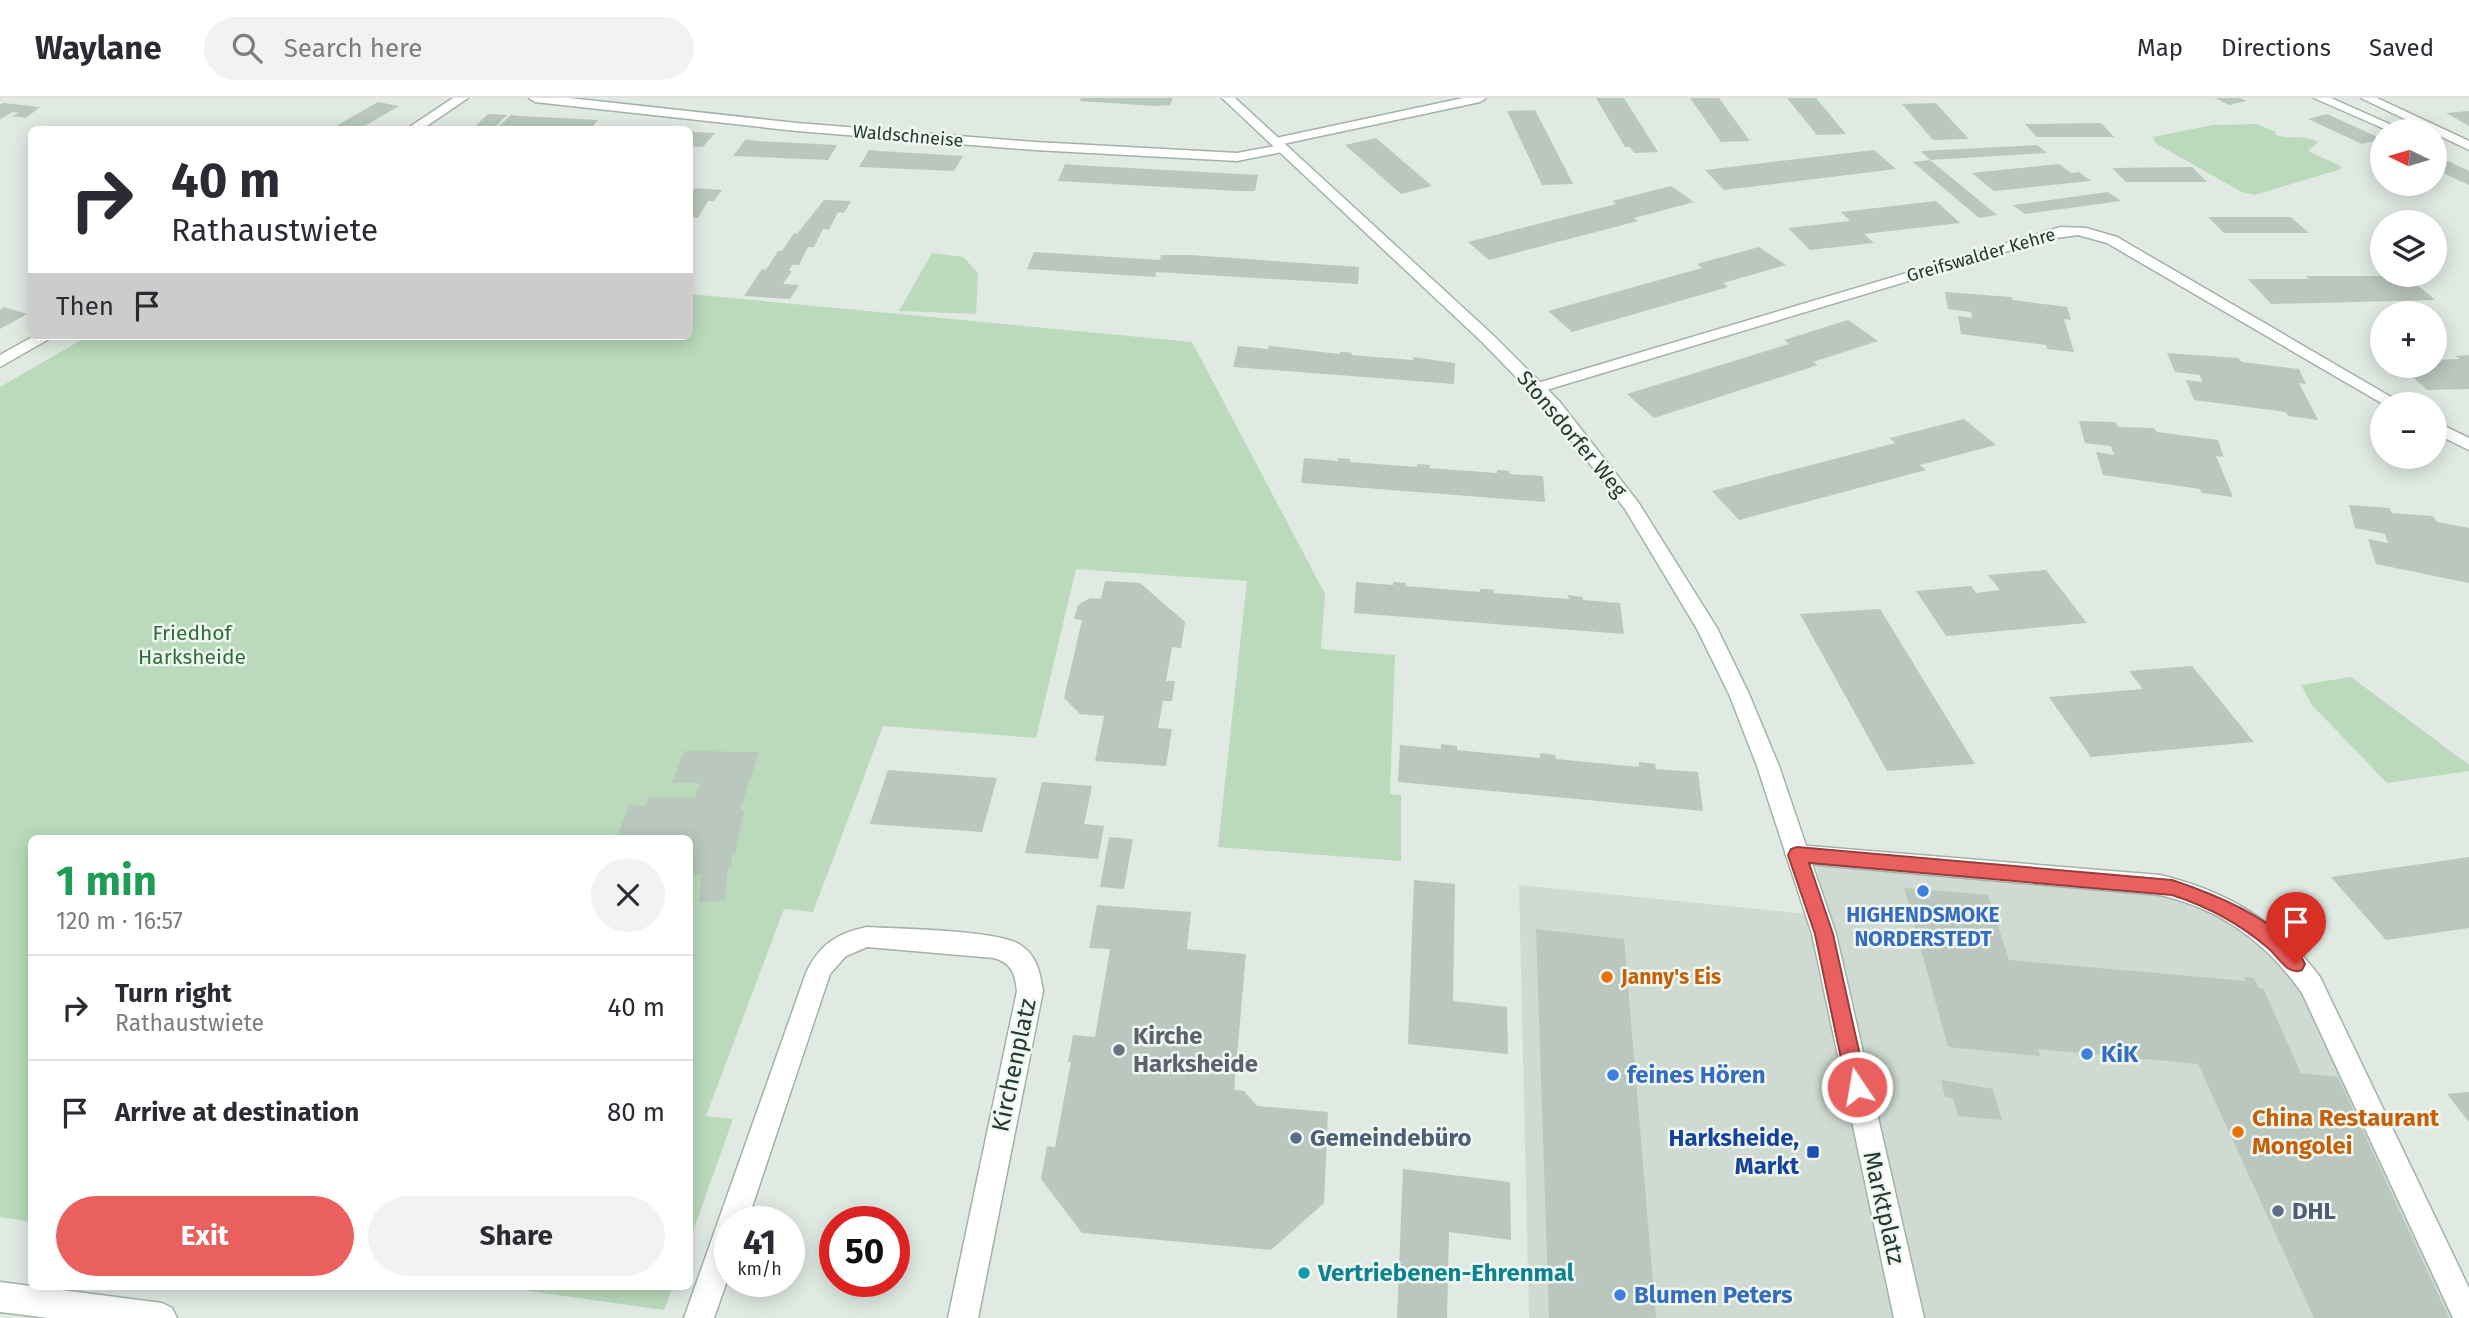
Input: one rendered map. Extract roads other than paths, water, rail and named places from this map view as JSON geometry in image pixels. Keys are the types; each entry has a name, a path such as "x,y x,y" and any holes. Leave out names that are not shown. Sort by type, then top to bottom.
{"street":[{"path":"417,126 462,98"},
{"name":"Waldschneise","path":"535,98 762,124 998,143 1233,157 1480,98"},
{"name":"Stonsdorfer Weg","path":"1228,98 1537,388 1583,439 1632,506 1707,628 1763,754 1797,855"},
{"path":"2320,98 2370,119"},
{"path":"2367,98 2469,146"},
{"path":"2447,151 2469,160"},
{"name":"Greifswalder Kehre","path":"1537,388 2043,236 2071,230 2094,233 2112,240 2374,392"},
{"path":"0,362 39,340"},
{"path":"2447,433 2469,445"},
{"path":"1797,855 2160,885 2197,895 2246,919 2288,954 2311,985 2468,1318"},
{"name":"Marktplatz","path":"1797,855 1824,934 1909,1318"},
{"name":"Kirchenplatz","path":"738,1206 818,973 834,952 849,942 867,937 994,947 1011,952 1027,968 1030,991 962,1318"},
{"path":"699,1318 714,1275"},
{"path":"0,1297 162,1318"}],"place":[{"name":"HIGHENDSMOKE NORDERSTEDT","path":"1923,891"},
{"name":"Janny's Eis","path":"1607,977"},
{"name":"Kirche Harksheide","path":"1119,1050"},
{"name":"KiK","path":"2087,1054"},
{"name":"feines Hören","path":"1613,1075"},
{"name":"China Restaurant Mongolei","path":"2238,1132"},
{"name":"Gemeindebüro","path":"1296,1138"},
{"name":"Harksheide, Markt","path":"1813,1152"},
{"name":"DHL","path":"2278,1211"},
{"name":"Vertriebenen-Ehrenmal","path":"1304,1273"},
{"name":"Blumen Peters","path":"1620,1295"}],"park label":[{"name":"Friedhof Harksheide","path":"192,645"}]}
